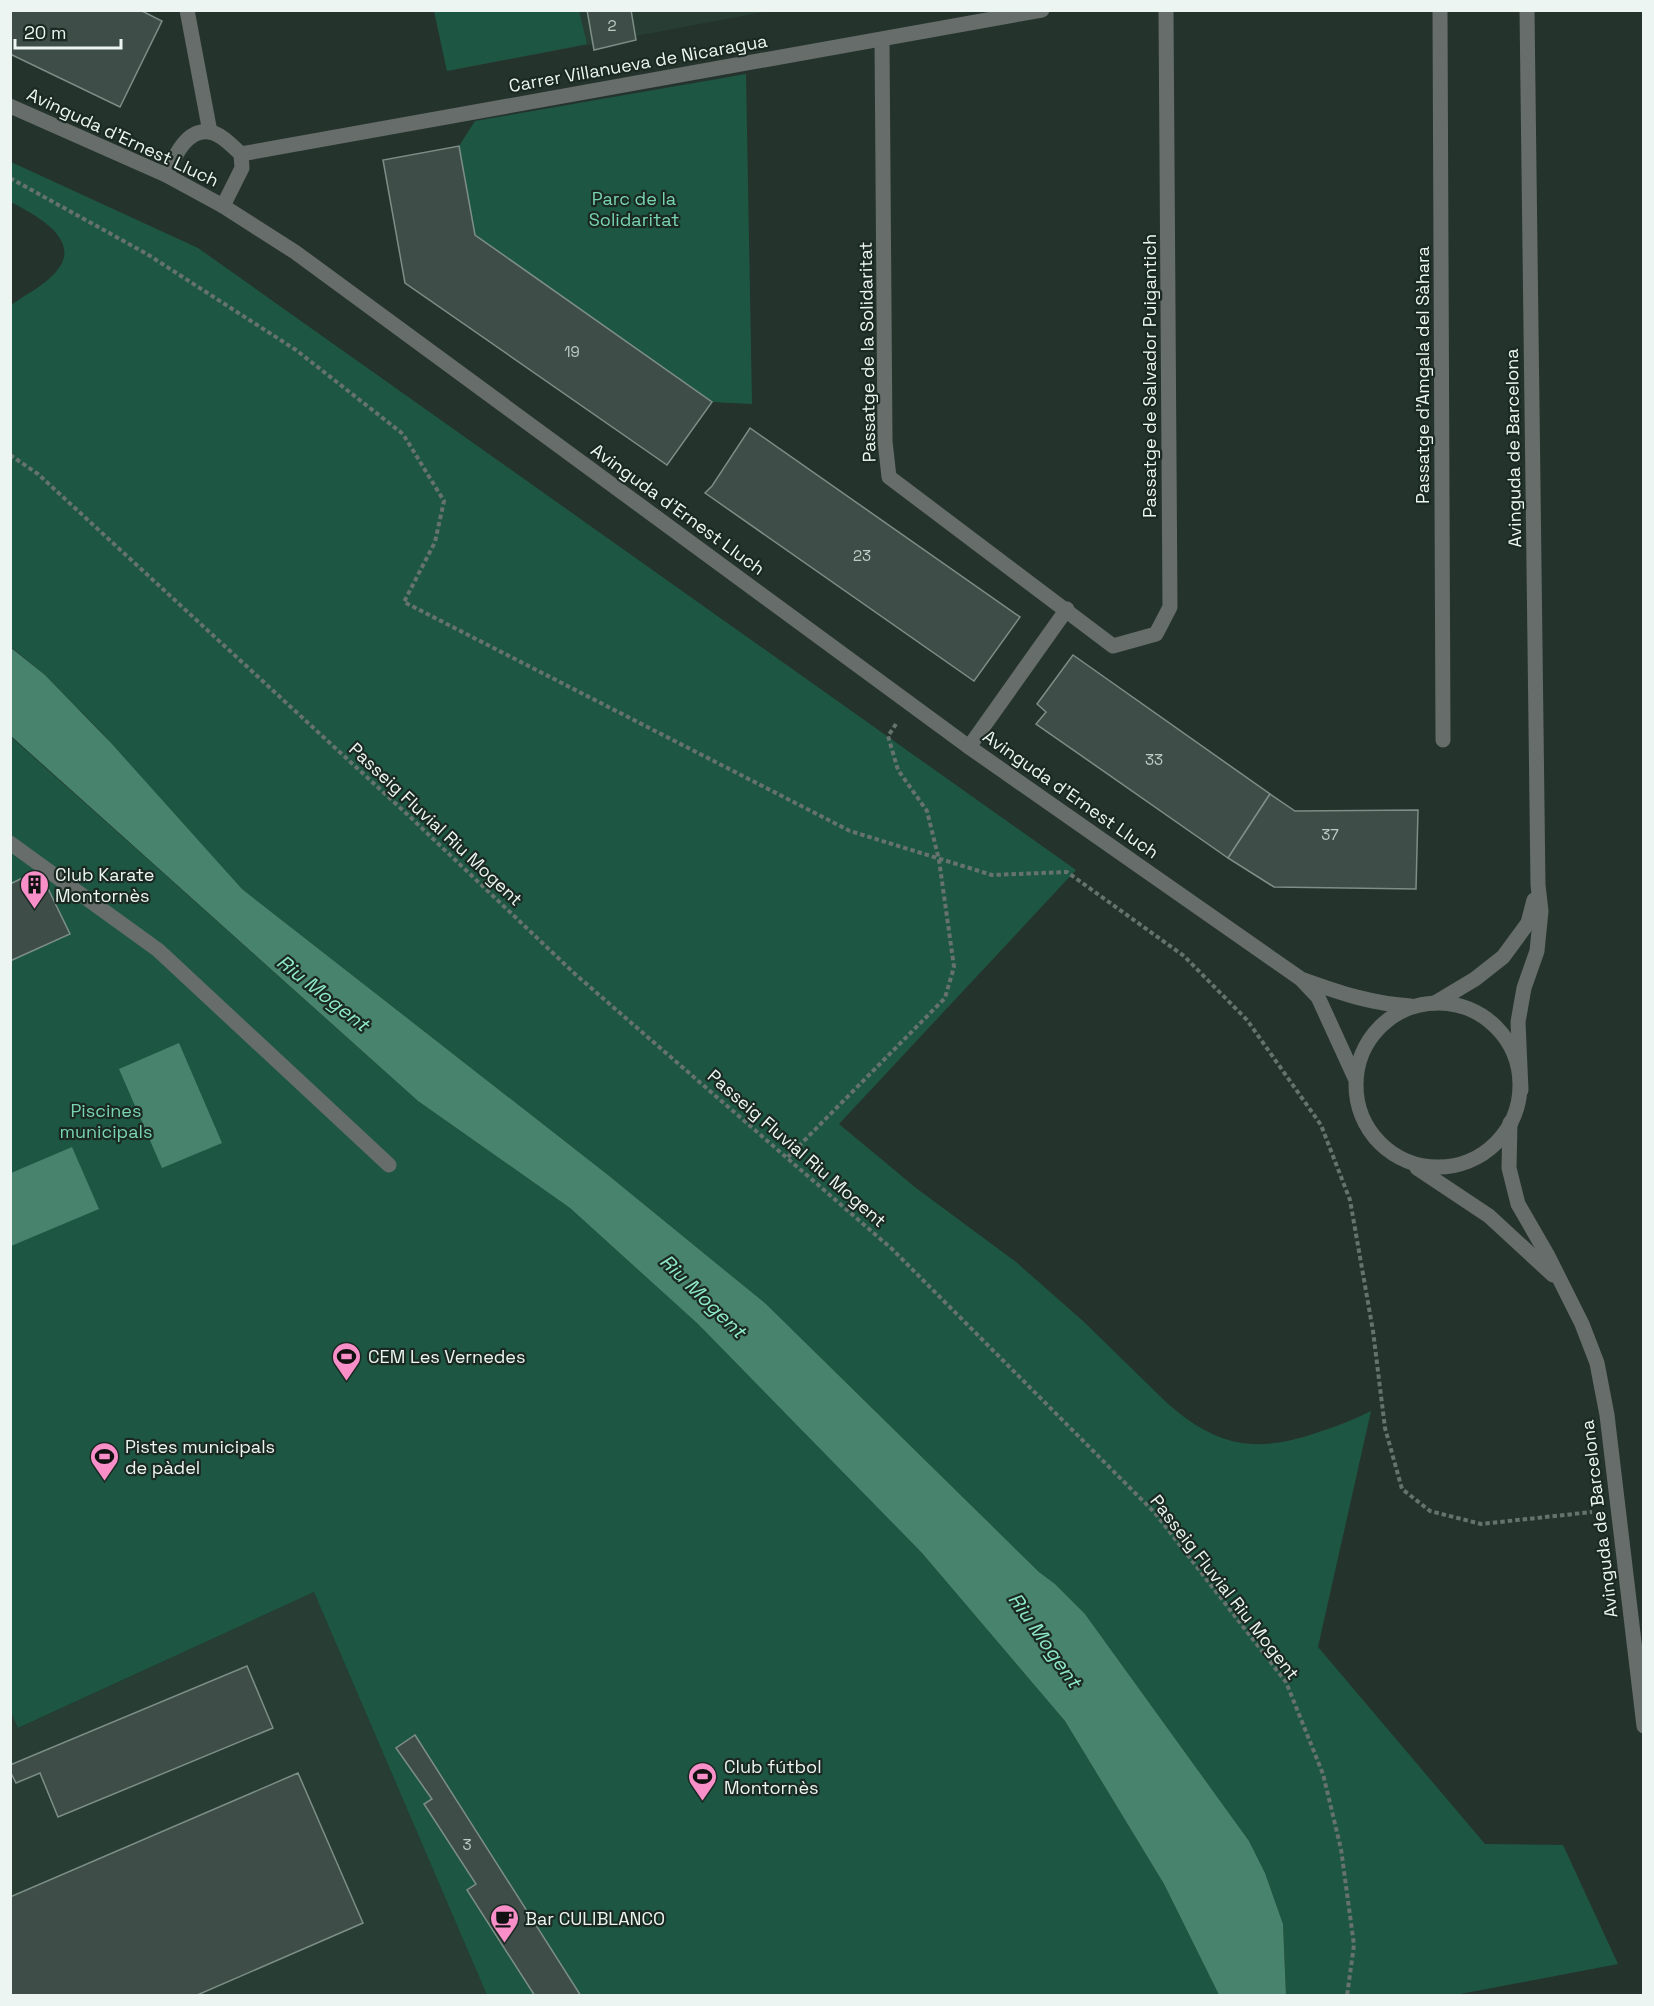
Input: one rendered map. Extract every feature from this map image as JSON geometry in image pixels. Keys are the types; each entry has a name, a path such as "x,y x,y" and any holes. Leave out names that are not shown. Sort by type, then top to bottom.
{"street":[{"path":"187,10 210,132"},
{"name":"Carrer Villanueva de Nicaragua","path":"241,154 1042,10"},
{"name":"Passatge de Salvador Puigantich","path":"1067,609 1113,646 1156,634 1170,607 1166,10"},
{"name":"Passatge d'Amgala del Sàhara","path":"1440,10 1443,740"},
{"name":"Avinguda de Barcelona","path":"1527,10 1538,885"},
{"name":"Passatge de la Solidaritat","path":"882,40 885,441 890,477 1067,609"},
{"name":"Avinguda d'Ernest Lluch","path":"10,106 166,175 223,206 295,252 969,747 1301,979"},
{"path":"166,175 175,154 191,136 210,132 223,138 241,154 242,168 223,206"},
{"path":"969,747 1067,609"},
{"path":"10,843 158,950 389,1165"},
{"path":"1435,1002 1475,979 1503,957 1528,923 1538,885"},
{"path":"1412,1164 1430,1168 1456,1166 1482,1156 1505,1134 1518,1107 1521,1090 1518,1022 1524,988 1537,951 1541,911 1538,885"},
{"path":"1301,979 1384,1005 1414,1006 1435,1002 1458,1005 1478,1013 1494,1024 1510,1044 1520,1071 1521,1090"},
{"path":"1301,979 1318,998 1355,1078"},
{"path":"1414,1006 1398,1013 1383,1024 1370,1038 1361,1054 1355,1078 1360,1113 1377,1141 1396,1157 1412,1164 1489,1216 1559,1281"},
{"name":"Avinguda de Barcelona","path":"1510,1123 1509,1168 1518,1204 1548,1256 1582,1324 1597,1363 1607,1415 1644,1726"}],"path":[{"path":"10,178 147,254 296,350 403,434 444,501 435,542 404,602 850,831 992,875 1067,872 1184,956 1247,1020 1321,1125 1350,1200 1373,1331 1385,1428 1402,1489 1430,1512 1481,1524 1617,1509"},
{"name":"Passeig Fluvial Riu Mogent","path":"10,455 46,482 408,815 575,974 892,1249 1155,1514 1286,1682 1323,1774 1341,1849 1354,1945 1347,1995"},
{"path":"788,1158 945,998 954,967 939,860 927,811 898,770 888,736 910,704"}],"shaded area":[{"path":"434,10 770,11 447,71"},
{"path":"314,1592 487,1995 11,1995 10,1710 19,1728"}],"green space":[{"path":"434,11 579,11 587,44 447,71"},
{"name":"Parc de la Solidaritat","path":"746,74 752,404 712,402 475,235 459,146 475,121"},
{"path":"11,162 198,248 1076,870 839,1124 916,1188 1016,1262 1083,1321 1167,1403 1202,1429 1237,1442 1273,1443 1294,1440 1323,1431 1371,1411 1318,1647 1485,1844 1563,1845 1618,1964 1455,1995 1286,1995 1283,1924 1265,1873 1249,1841 1085,1614 1055,1584 1039,1572 766,1304 608,1175 242,889 102,733 45,675 11,647 11,305 54,274 64,257 64,246 59,236 51,228 11,202"},
{"name":"CEM Les Vernedes","path":"10,736 418,1101 570,1208 698,1324 922,1553 1065,1721 1164,1884 1219,1995 487,1995 314,1592 18,1728 10,1710"}],"water":[{"name":"Riu Mogent","path":"10,647 45,675 112,744 242,889 608,1175 766,1304 1039,1572 1055,1584 1085,1614 1249,1841 1265,1873 1283,1924 1286,1995 1219,1995 1164,1884 1065,1721 922,1553 698,1324 570,1208 418,1101 11,736"},
{"path":"179,1043 222,1143 162,1168 119,1069"},
{"path":"72,1147 99,1209 11,1246 11,1173"}],"building":[{"path":"10,10 140,10 162,21 120,107 10,54"},
{"path":"587,10 631,10 636,40 594,50"},
{"path":"459,146 475,235 712,402 667,465 405,283 383,160"},
{"path":"750,428 1020,617 974,681 705,493"},
{"path":"1073,655 1270,794 1228,858 1036,724 1046,712 1037,704"},
{"path":"1270,794 1295,811 1418,810 1416,889 1274,887 1228,858"},
{"name":"Club Karate Montornès","path":"39,870 70,934 10,961 10,884"},
{"path":"247,1666 273,1728 58,1817 40,1773 16,1783 10,1771 10,1765"},
{"path":"415,1735 581,1996 535,1996 467,1890 476,1884 424,1804 432,1799 396,1748"},
{"path":"298,1773 363,1923 195,1996 10,1996 10,1897"}],"place":[{"name":"Club Karate Montornès","path":"34,910"},
{"name":"CEM Les Vernedes","path":"347,1382"},
{"name":"Pistes municipals de pàdel","path":"104,1482"},
{"name":"Club fútbol Montornès","path":"703,1802"},
{"name":"Bar CULIBLANCO","path":"504,1944"}],"park label":[{"name":"Piscines municipals","path":"106,1120"}]}
